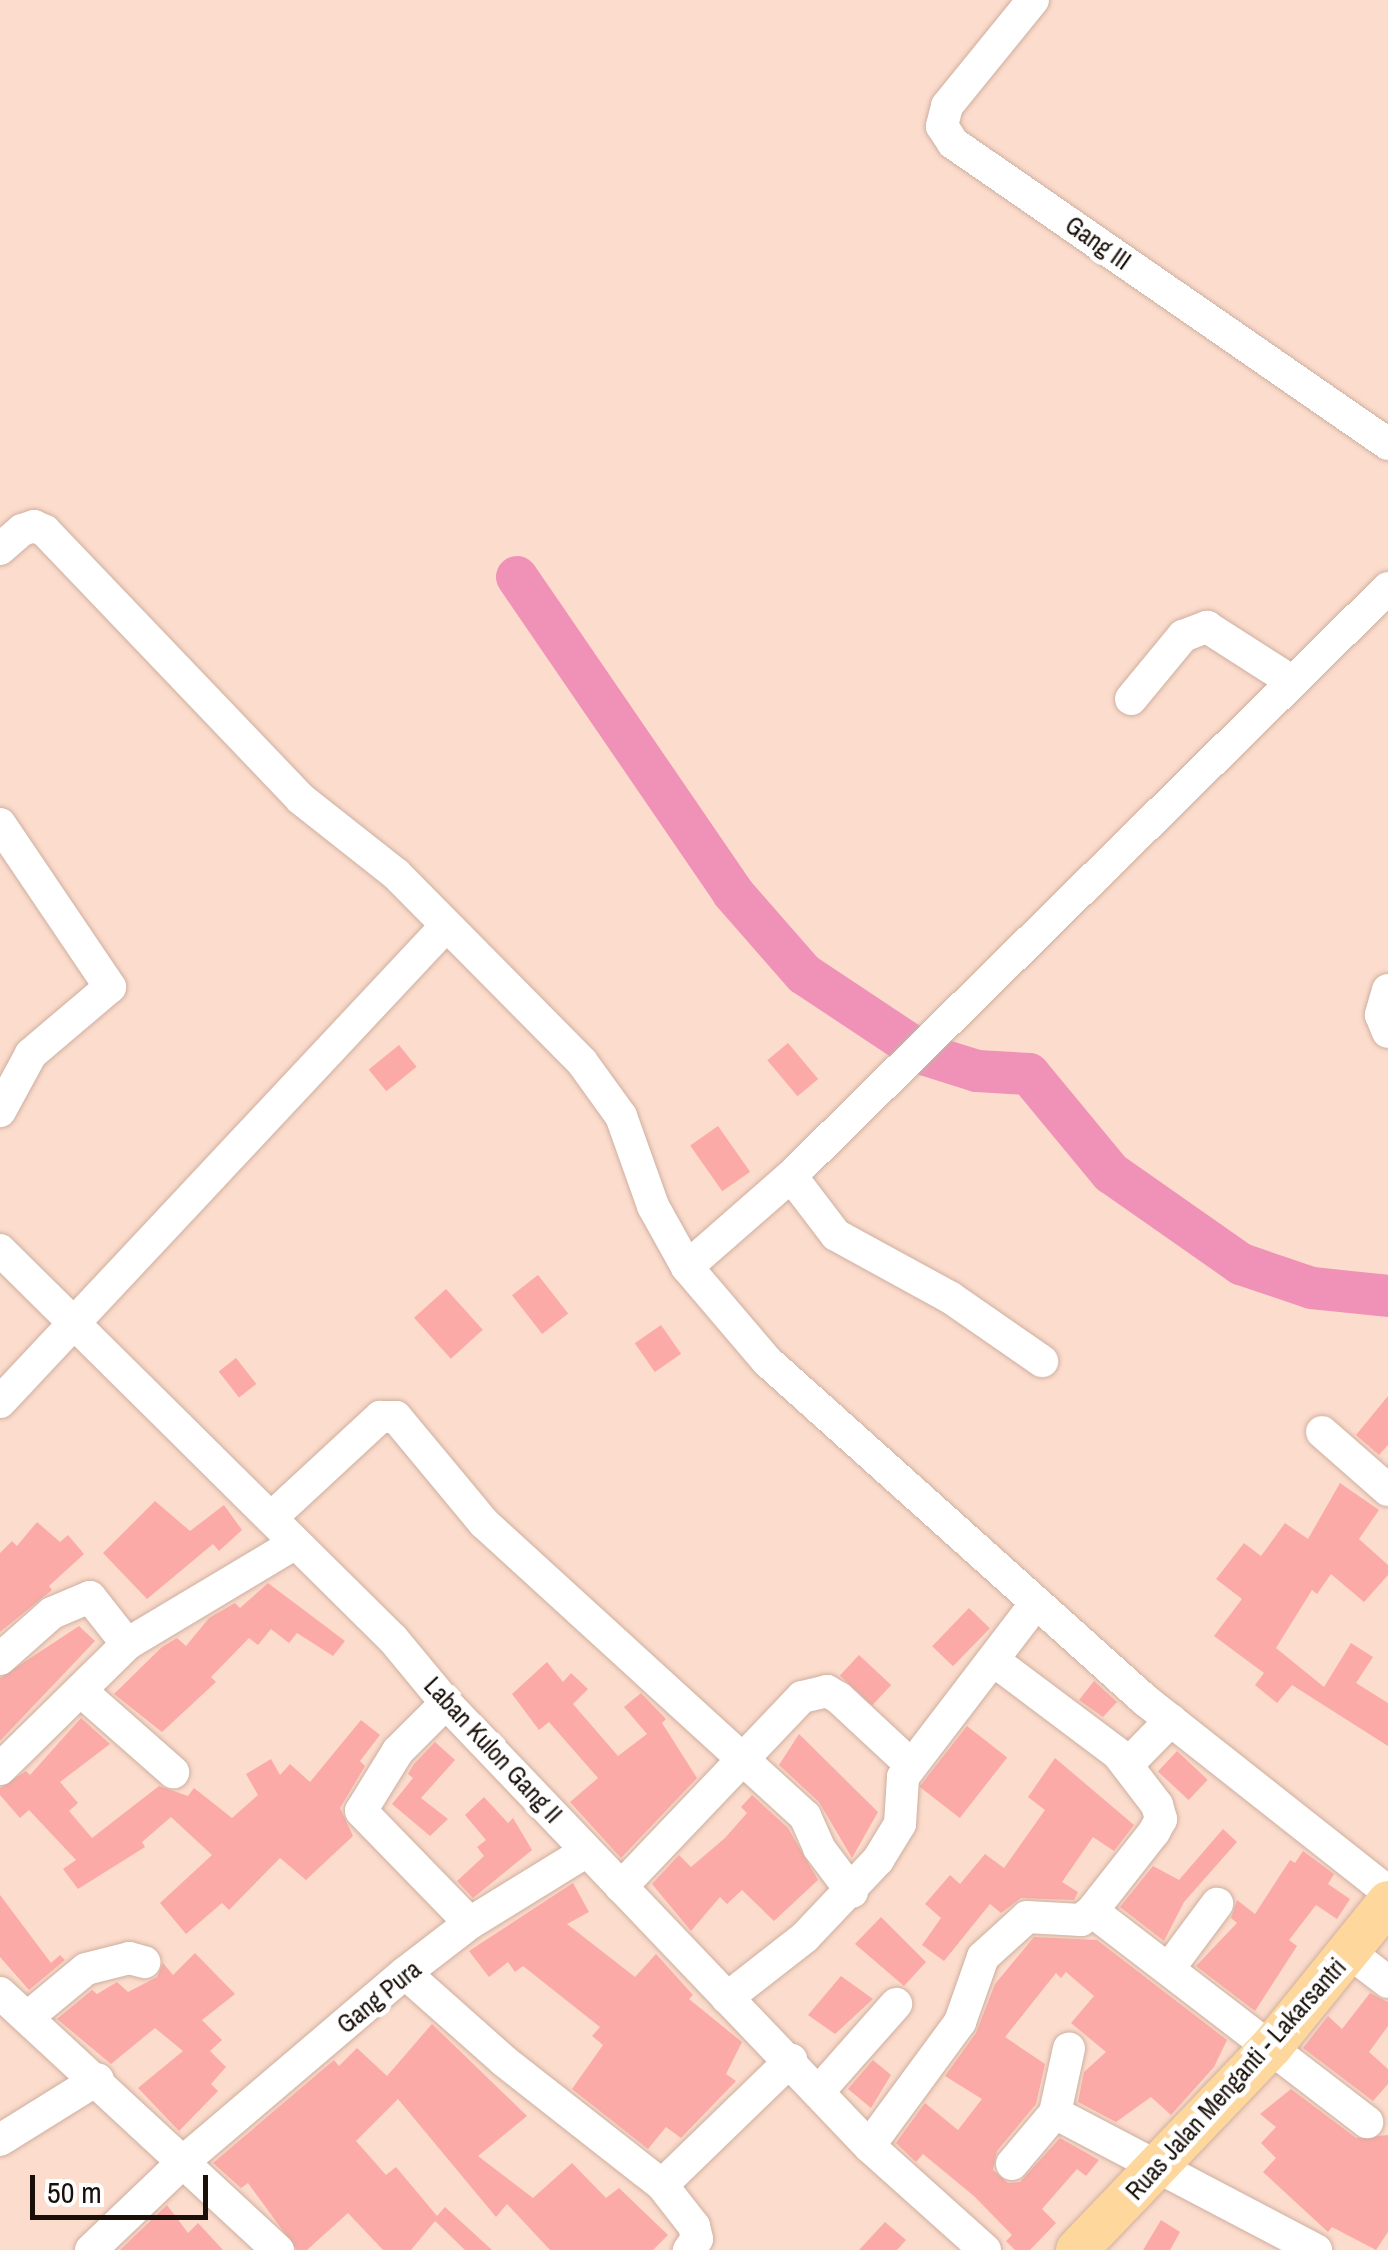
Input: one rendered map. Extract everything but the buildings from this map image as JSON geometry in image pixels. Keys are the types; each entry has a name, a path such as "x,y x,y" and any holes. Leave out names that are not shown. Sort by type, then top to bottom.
{"main road":[{"name":"Ruas Jalan Menganti - Lakarsantri","path":"1077,2250 1162,2167 1272,2046 1388,1902"}],"street":[{"name":"Gang III","path":"1034,0 947,106 942,126 953,143 1388,444"},
{"path":"0,549 22,530 34,526 45,531 302,799 396,874 582,1062 620,1116 653,1206 687,1267 767,1361 1171,1720 1388,1892"},
{"path":"687,1267 791,1176 1388,588"},
{"path":"1131,699 1182,636 1207,626 1292,682"},
{"path":"0,824 110,987 31,1054 0,1110"},
{"path":"0,1402 445,927"},
{"path":"1388,990 1381,1015 1388,1032"},
{"path":"791,1176 836,1235 865,1256 951,1298 1042,1360"},
{"name":"Laban Kulon Gang II","path":"0,1250 393,1639 446,1703 820,2090 869,2146 985,2250"},
{"path":"272,1518 380,1417 396,1417 484,1523 806,1816 819,1848 852,1892"},
{"path":"1322,1432 1388,1490"},
{"path":"0,1768 127,1644 294,1544"},
{"path":"0,1658 52,1613 90,1598 127,1644"},
{"path":"727,1998 852,1892 893,1840 911,1765 1036,1602"},
{"path":"869,2146 960,2022 983,1957 1028,1918 1081,1920 1092,1912 1161,1819 1127,1765 994,1660"},
{"path":"621,1887 802,1696 827,1690 911,1765"},
{"path":"81,1691 173,1772"},
{"path":"446,1703 398,1751 361,1812 470,1923"},
{"path":"1127,1765 1171,1720"},
{"name":"Gang Pura","path":"91,2250 184,2161 406,1973 470,1923 587,1851"},
{"path":"1170,1967 1217,1904"},
{"path":"1092,1912 1170,1967 1367,2122"},
{"path":"1350,1952 1388,1982"},
{"path":"28,2017 86,1969 129,1958 144,1962"},
{"path":"406,1973 504,2062 662,2185 694,2226 697,2239 690,2250"},
{"path":"0,1993 98,2079 278,2250"},
{"path":"820,2090 896,2004"},
{"path":"1012,2164 1055,2114 1069,2048"},
{"path":"662,2185 790,2060"},
{"path":"0,2140 98,2079"},
{"path":"1055,2114 1316,2250"}],"waterway":[{"path":"517,577 733,893 804,974 926,1055 977,1071 1029,1074 1111,1173 1241,1264 1312,1288 1388,1296"}]}
